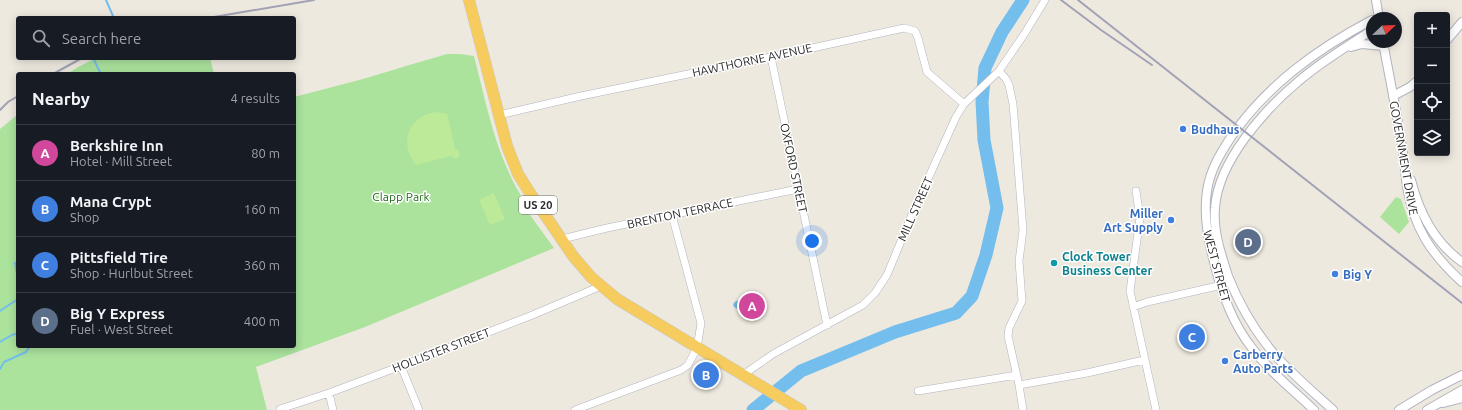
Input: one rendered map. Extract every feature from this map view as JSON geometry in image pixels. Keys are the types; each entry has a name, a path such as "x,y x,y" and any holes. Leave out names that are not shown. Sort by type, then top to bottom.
{"highway":[{"name":"US 20","path":"470,0 507,146 518,174 583,268 617,299 800,410"}],"street":[{"name":"MILL STREET","path":"747,377 773,354 869,300 887,275 913,212 956,117 964,104 999,71 1045,0"},
{"name":"WEST STREET","path":"1376,0 1376,12"},
{"path":"1450,36 1462,22"},
{"name":"WEST STREET","path":"1314,410 1277,377 1252,348 1232,316 1220,286 1208,234 1206,203 1209,179 1220,153 1241,122 1258,103 1278,84 1324,48 1366,24"},
{"name":"HAWTHORNE AVENUE","path":"499,115 581,96 904,28 909,28 915,32 927,72 964,104"},
{"name":"WEST STREET","path":"1333,410 1282,363 1250,321 1231,283 1223,260 1215,224 1215,208 1223,174 1254,127 1274,104 1300,80 1366,34"},
{"name":"WEST STREET","path":"1340,52 1366,44"},
{"name":"GOVERNMENT DRIVE","path":"1384,48 1403,154 1408,192 1418,226 1438,258 1462,282"},
{"name":"OXFORD STREET","path":"771,57 827,325"},
{"path":"999,71 1009,85 1013,104 1022,211 1023,230 1019,261 1022,301 1009,328 1008,336 1023,410"},
{"path":"1393,96 1414,84"},
{"path":"1403,154 1417,200 1429,227 1446,249 1462,262"},
{"name":"BRENTON TERRACE","path":"562,239 608,228 798,189"},
{"path":"1136,191 1140,218 1130,283 1133,307 1156,410"},
{"path":"575,410 681,370 688,365 697,348 701,323 672,215"},
{"path":"1133,307 1147,302 1231,283"},
{"name":"HOLLISTER STREET","path":"280,409 329,393 401,366 530,316 601,286"},
{"path":"1019,385 1087,373 1144,360"},
{"path":"401,366 419,410"},
{"path":"918,391 1017,375"},
{"path":"1399,410 1432,390 1462,375"},
{"path":"1431,408 1462,390"},
{"path":"329,393 333,410"},
{"path":"1431,408 1462,398"}],"green space":[{"name":"Clapp Park","path":"447,54 474,56 488,113 500,150 515,185 525,202 522,204 554,248 365,327 256,367 267,410 0,410 0,129 16,116 16,348 296,348 296,96 363,79"},
{"path":"92,60 210,60 214,72 70,72"},
{"path":"437,112 447,114 455,149 458,150 460,155 456,159 451,156 416,165 408,148 407,139 409,131 419,118 427,114"},
{"path":"494,193 505,219 490,225 479,200"},
{"path":"1396,197 1401,199 1409,222 1399,234 1380,217"}],"water":[{"path":"747,299 752,303 748,307 738,309 734,307 733,304 736,301"}],"waterway":[{"path":"106,0 113,16"},
{"path":"753,410 801,371 895,332 956,313 972,296 986,255 997,208 984,140 982,102 985,68 1002,32 1023,0"},
{"path":"94,60 100,72"},
{"path":"16,262 16,268"},
{"path":"0,311 16,300"},
{"path":"0,342 16,334"},
{"path":"0,369 4,362 26,352 29,348"}],"railway":[{"path":"220,16 314,0"},
{"path":"1061,0 1152,65"},
{"path":"1078,0 1462,303"},
{"path":"57,72 78,60"},
{"path":"0,110 8,102 16,97"}],"place":[{"name":"Budhaus","path":"1183,129"},
{"name":"Miller Art Supply","path":"1171,220"},
{"name":"Big Y Express","path":"1248,242"},
{"name":"Clock Tower Business Center","path":"1054,263"},
{"name":"Big Y","path":"1335,274"},
{"name":"Berkshire Inn","path":"752,306"},
{"name":"Pittsfield Tire","path":"1192,337"},
{"name":"Carberry Auto Parts","path":"1225,361"},
{"name":"Mana Crypt","path":"706,375"}]}
